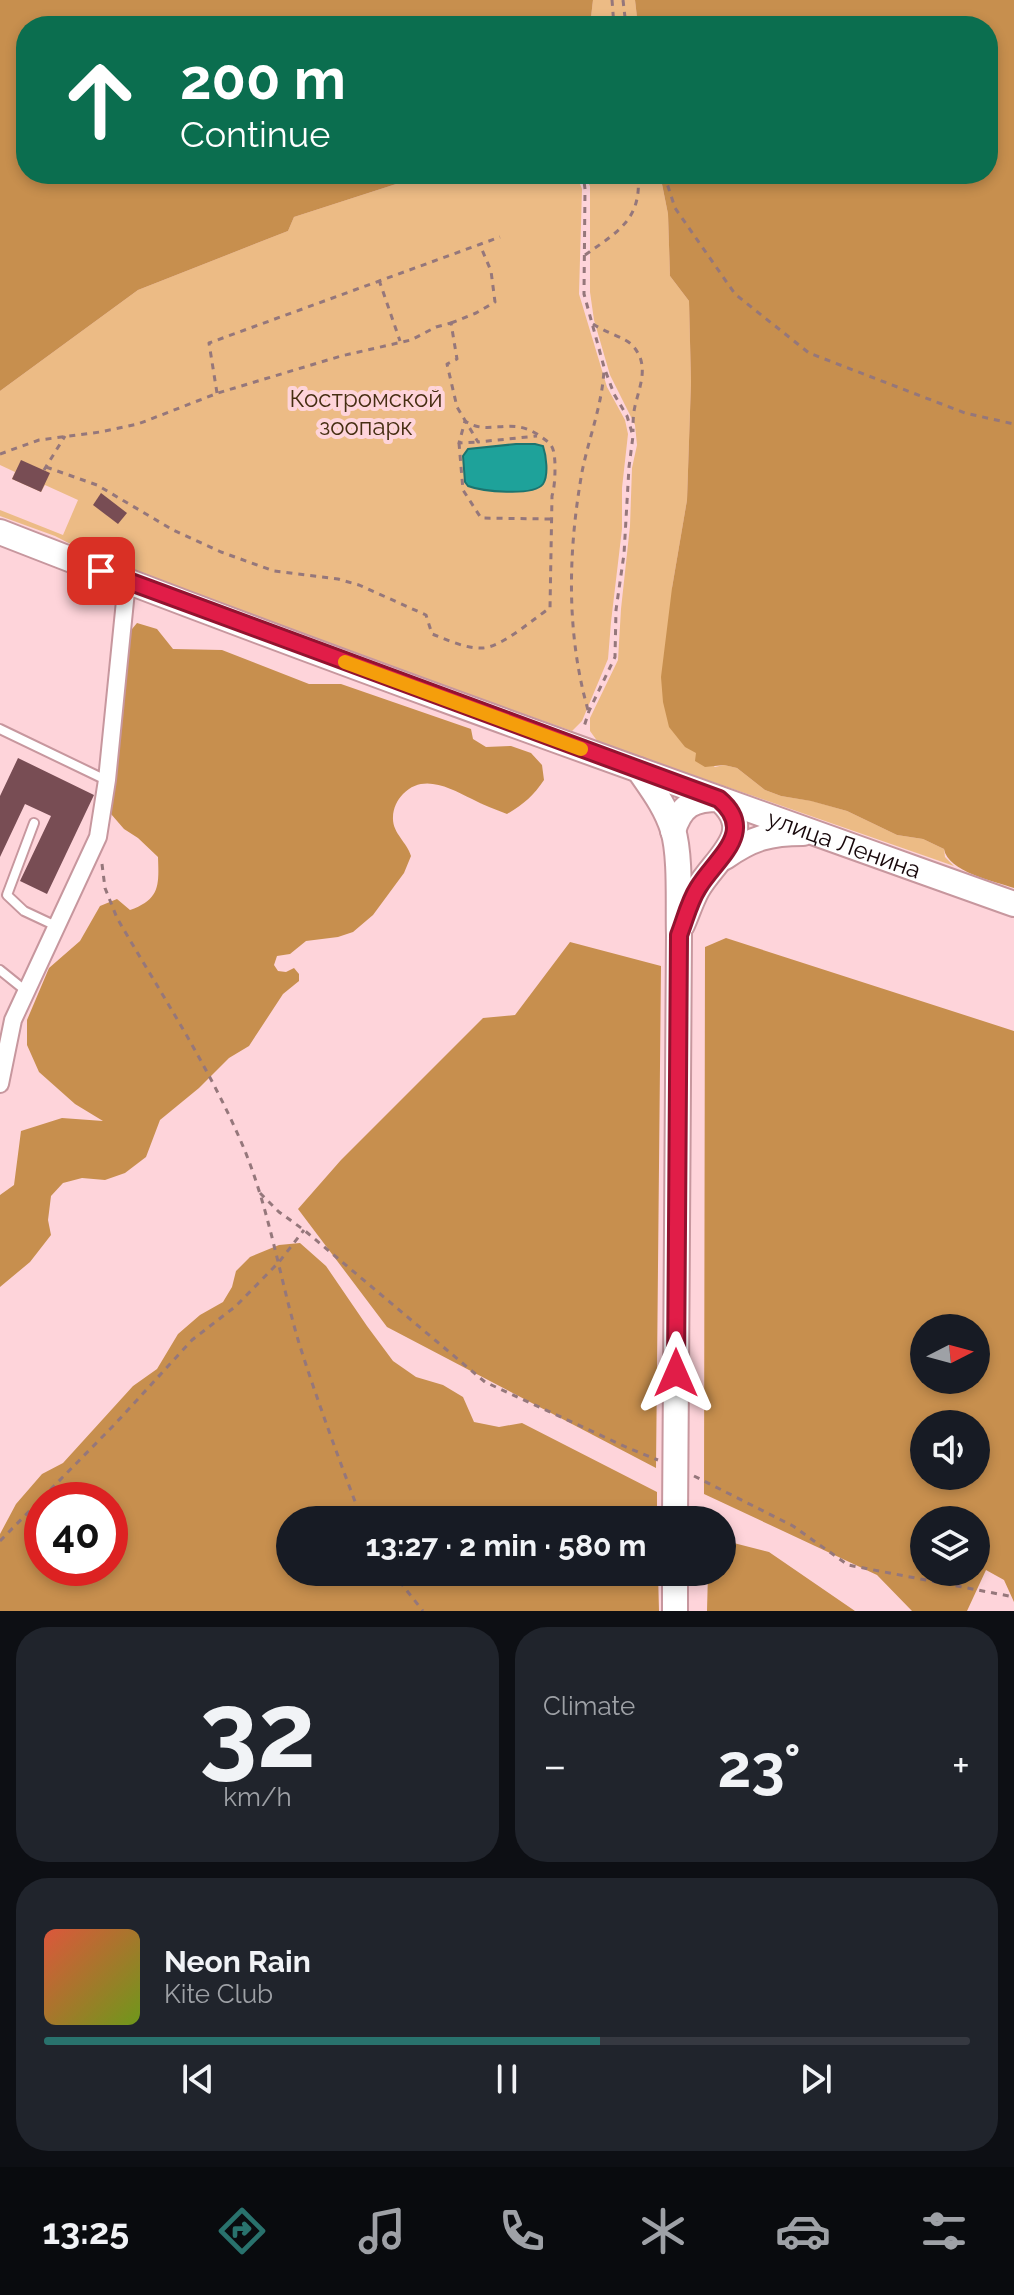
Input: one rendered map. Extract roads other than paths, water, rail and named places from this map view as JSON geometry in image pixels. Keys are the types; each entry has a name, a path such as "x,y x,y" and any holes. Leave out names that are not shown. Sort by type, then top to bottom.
{"street":[{"name":"улица Ленина","path":"0,532 578,748 1014,904"},
{"path":"0,1084 13,1020 98,837 107,780 127,581"},
{"path":"639,770 663,805 673,831 676,852 679,935 675,1506"},
{"path":"673,831 677,818 700,799 719,799 729,808 735,820 736,835 696,891 679,935"},
{"path":"713,865 747,842 778,833 817,834"},
{"path":"675,1586 675,1611"}],"lane":[{"path":"0,729 107,780"},
{"path":"34,823 7,895 24,911 57,927"},
{"path":"0,970 26,991"}],"water":[{"path":"516,444 543,446 546,470 543,484 518,492 468,486 463,456 468,449"}],"park label":[{"name":"Костромской зоопарк","path":"366,412"}]}
